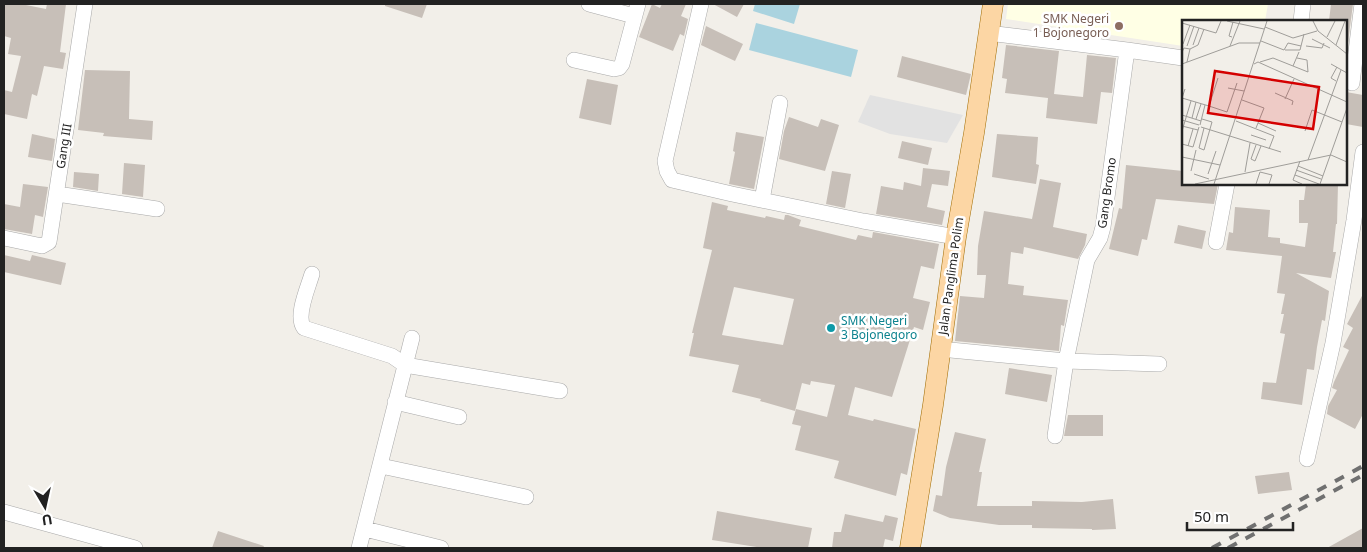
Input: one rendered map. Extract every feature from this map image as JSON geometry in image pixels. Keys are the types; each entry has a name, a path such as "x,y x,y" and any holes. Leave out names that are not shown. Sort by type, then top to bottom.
{"main road":[{"name":"Jalan Panglima Polim","path":"910,548 993,4"}],"street":[{"name":"Gang III","path":"4,238 42,246 49,242 85,4"},
{"path":"574,60 614,69 619,68 622,64 636,10 589,4"},
{"path":"701,4 665,161 666,171 672,180 862,221 956,237"},
{"path":"1300,20 1303,4"},
{"path":"1354,84 1362,4"},
{"path":"988,33 1182,58"},
{"name":"Gang Bromo","path":"1055,436 1066,361 1087,260 1100,238 1127,50"},
{"path":"762,200 780,103"},
{"path":"1307,459 1359,220 1363,152"},
{"path":"1216,242 1227,185"},
{"path":"57,194 157,209"},
{"path":"312,274 300,316 301,324 304,328 392,356 405,365 560,391"},
{"path":"359,548 412,338"},
{"path":"940,349 1066,361 1159,364"},
{"path":"395,402 459,417"},
{"path":"381,466 526,496"},
{"path":"4,512 135,548"},
{"path":"365,530 441,548"}],"shaded area":[{"name":"SMK Negeri 1 Bojonegoro","path":"1008,4 1268,4 1265,20 1182,20 1182,46 1006,19"},
{"path":"870,95 963,115 947,143 890,134 858,122"}],"water":[{"path":"755,4 800,4 794,24 753,11"},
{"path":"756,23 858,50 851,77 749,50"}],"building":[{"path":"4,4 21,4 46,9 47,4 66,4 60,52 66,53 63,69 44,66 37,96 32,94 27,119 4,114 4,90 12,92 21,56 8,54 11,38 4,36"},
{"path":"385,4 427,4 422,18 385,6"},
{"path":"652,4 660,8 662,4 686,4 681,16 688,19 684,36 680,34 673,51 639,37"},
{"path":"713,4 744,4 737,17"},
{"path":"1331,4 1353,4 1347,50 1347,20 1329,20"},
{"path":"706,26 743,44 735,61 701,45"},
{"path":"1006,45 1059,51 1054,94 1083,97 1087,55 1116,58 1112,93 1101,92 1097,124 1046,118 1048,98 1005,93 1007,79 1002,78"},
{"path":"902,56 971,74 966,95 897,77"},
{"path":"85,70 130,71 129,119 153,121 152,140 103,136 104,133 78,130"},
{"path":"587,79 618,85 611,125 579,118"},
{"path":"1347,92 1363,95 1363,127 1347,124"},
{"path":"789,117 818,127 821,119 839,125 825,171 779,159 784,131"},
{"path":"736,132 764,137 754,189 729,184 735,152 733,151"},
{"path":"32,134 55,139 52,161 28,157"},
{"path":"997,134 1038,137 1036,164 1039,165 1036,184 992,177"},
{"path":"902,141 932,148 928,165 898,158"},
{"path":"124,163 145,165 143,197 122,194"},
{"path":"1126,165 1182,171 1182,185 1218,185 1214,204 1156,199 1147,240 1142,239 1138,256 1109,249 1119,208 1122,209"},
{"path":"923,168 950,171 948,186 932,184 927,207 945,211 942,225 876,214 881,186 903,190 904,182 921,186"},
{"path":"832,171 851,174 845,208 826,204"},
{"path":"74,172 99,174 98,191 73,187"},
{"path":"1040,179 1061,183 1053,227 1087,234 1085,245 1078,259 1024,247 1023,254 1011,252 1008,284 1024,286 1023,295 1068,300 1064,326 1061,325 1059,351 955,341 960,296 984,298 986,275 977,275 978,246 984,211 1032,219"},
{"path":"23,184 48,187 43,217 35,215 32,234 4,229 4,204 20,207"},
{"path":"1306,185 1338,185 1337,224 1333,252 1336,252 1331,278 1296,273 1329,291 1325,321 1322,320 1314,370 1307,369 1302,405 1261,399 1263,382 1276,383 1285,334 1280,333 1284,314 1281,314 1285,294 1277,293 1282,256 1226,250 1229,232 1233,233 1235,207 1270,210 1268,237 1280,238 1280,243 1305,247 1308,223 1299,223 1299,200 1304,200"},
{"path":"712,202 728,206 727,210 765,218 766,216 784,220 785,215 788,215 801,220 799,226 856,240 858,235 872,238 873,232 939,244 934,269 921,266 913,298 930,302 923,330 914,327 892,397 855,387 848,415 916,429 907,475 901,473 896,496 834,478 839,461 795,450 801,426 792,424 796,409 827,417 835,385 811,381 810,385 802,383 795,411 760,401 761,399 732,392 739,365 689,356 694,333 692,333 712,250 703,248","holes":["734,287 794,299 783,345 722,335"]},
{"path":"1178,225 1206,231 1202,249 1174,243"},
{"path":"4,255 30,261 32,255 66,263 61,285 4,272"},
{"path":"1363,294 1363,414 1355,429 1327,414 1328,406 1337,390 1332,388 1334,382 1349,350 1343,347 1353,328 1347,324"},
{"path":"1009,368 1052,375 1047,402 1005,394"},
{"path":"1068,415 1103,415 1103,436 1064,436"},
{"path":"955,432 986,439 979,472 982,472 977,506 1032,506 1032,501 1082,502 1113,499 1116,529 1032,528 1032,525 999,525 950,518 933,511 936,495 942,496 946,467"},
{"path":"1289,472 1292,490 1258,494 1255,476"},
{"path":"717,511 812,528 808,548 763,548 712,540"},
{"path":"845,514 883,522 885,515 898,518 893,541 885,539 883,548 832,548 834,532 841,532"},
{"path":"1363,528 1363,548 1327,548"},
{"path":"218,531 264,546 263,548 212,548"}],"railway":[{"path":"1212,548 1363,466"},
{"path":"1228,548 1363,475"}],"place":[{"name":"SMK Negeri 1 Bojonegoro","path":"1119,26"},
{"name":"SMK Negeri 3 Bojonegoro","path":"831,328"}]}
